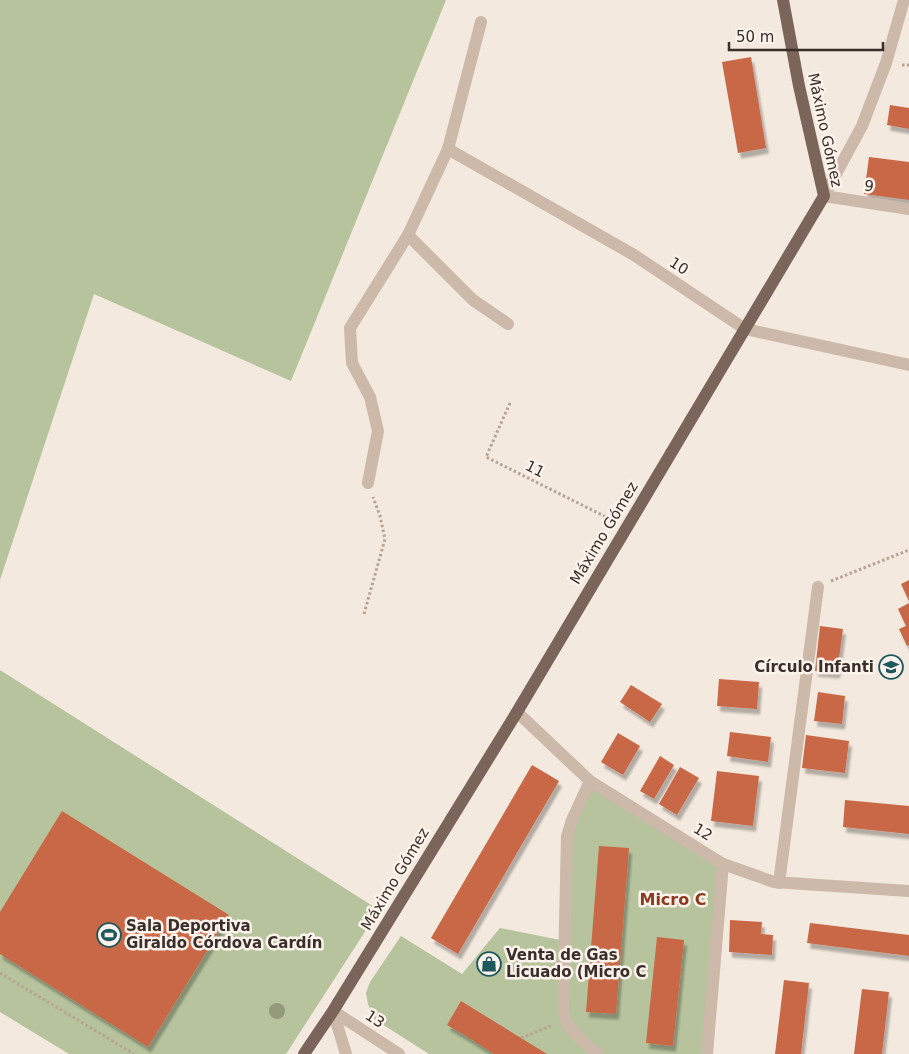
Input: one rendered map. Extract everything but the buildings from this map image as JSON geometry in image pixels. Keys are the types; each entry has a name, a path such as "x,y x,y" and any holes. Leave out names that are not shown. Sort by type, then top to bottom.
{"main road":[{"name":"Máximo Gómez","path":"304,1054 333,1011 517,712 824,196 799,86 783,0"}],"street":[{"path":"824,196 862,126 886,64 904,0"},
{"path":"368,483 378,431 370,397 352,363 350,328 408,235 448,149 482,22"},
{"name":"10","path":"448,149 634,255 745,329 909,365"},
{"name":"9","path":"824,196 909,209"},
{"path":"408,235 473,300 508,324"},
{"path":"779,883 818,586"},
{"name":"12","path":"517,712 590,781 723,864 779,883 909,891"},
{"path":"590,781 572,820 567,836 563,1010 565,1020 572,1030 598,1054"},
{"path":"707,1054 723,864"},
{"path":"333,1011 346,1054"},
{"name":"13","path":"333,1011 399,1054"}],"path":[{"name":"11","path":"510,403 486,457 626,527"},
{"path":"364,614 385,539 380,516 368,483"},
{"path":"818,586 909,550"},
{"path":"0,974 134,1054"},
{"path":"521,1038 565,1020"}],"green space":[{"path":"0,0 446,0 291,381 94,294 0,580"},
{"path":"0,670 379,910 286,1054 69,1054 0,1012"},
{"path":"590,781 723,864 706,1054 429,1054 374,1019 366,993 370,982 401,936 462,974 500,928 565,941 567,836"}],"place":[{"name":"Círculo Infanti","path":"891,667"},
{"name":"Sala Deportiva Giraldo Córdova Cardín","path":"109,935"},
{"name":"Venta de Gas Licuado (Micro C","path":"489,964"}],"district":[{"name":"Micro C","path":"673,899"}]}
